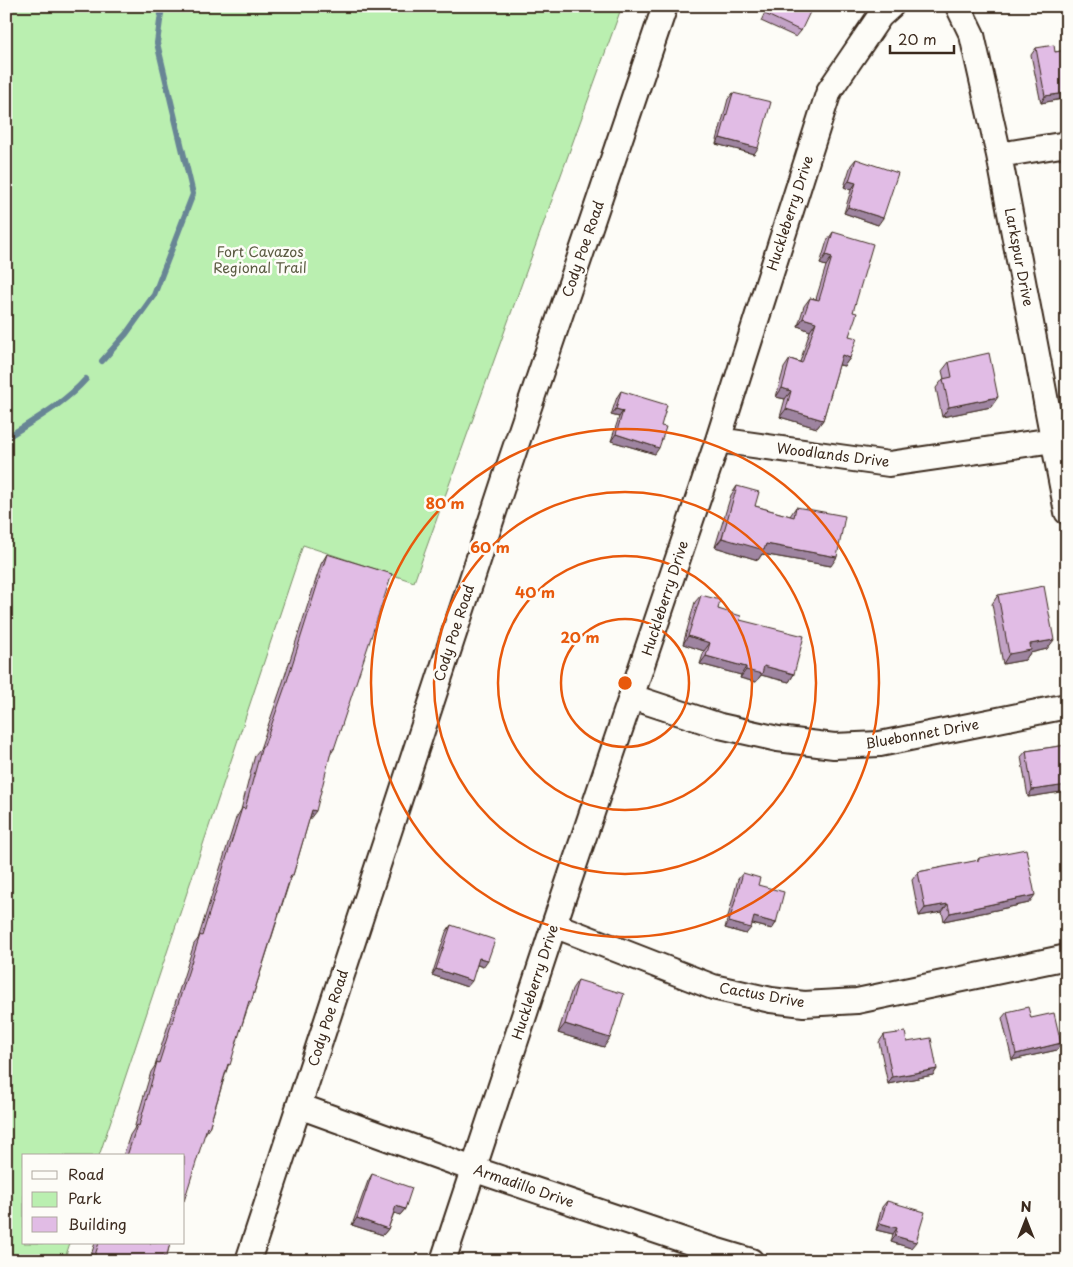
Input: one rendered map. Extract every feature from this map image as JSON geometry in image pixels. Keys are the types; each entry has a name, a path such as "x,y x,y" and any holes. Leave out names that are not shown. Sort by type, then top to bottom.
{"street":[{"name":"Cody Poe Road","path":"248,1261 507,472 665,6"},
{"name":"Huckleberry Drive","path":"443,1261 718,440 829,91 880,16 891,6"},
{"name":"Larkspur Drive","path":"958,6 972,36 999,155 1060,439 1067,512"},
{"path":"999,155 1067,144"},
{"name":"Woodlands Drive","path":"718,440 889,464 1060,439"},
{"name":"Bluebonnet Drive","path":"632,697 720,726 778,739 834,746 880,744 1067,706"},
{"name":"Cactus Drive","path":"554,925 713,987 771,1000 804,1004 857,1000 1067,957"},
{"name":"Armadillo Drive","path":"299,1106 702,1254 751,1261"}],"green space":[{"name":"Fort Cavazos Regional Trail","path":"6,6 622,6 414,582 303,545 100,1154 22,1154 22,1244 70,1244 64,1261 6,1261"}],"building":[{"path":"769,6 806,6 804,9 810,12 801,31 765,14"},
{"path":"1054,45 1055,52 1067,50 1067,94 1045,96 1036,48"},
{"path":"733,93 771,102 758,148 720,138"},
{"path":"856,159 898,173 883,218 848,207 856,183 849,181"},
{"path":"833,232 873,244 853,312 857,313 849,336 857,338 850,358 842,355 823,420 786,409 791,391 782,388 790,359 802,363 816,322 803,318 810,298 819,300 832,257 826,255"},
{"path":"989,353 998,397 949,407 943,379 952,377 949,362"},
{"path":"621,391 667,405 661,426 666,427 659,448 616,434 623,411 616,409"},
{"path":"737,486 759,492 755,506 794,517 796,507 845,516 837,557 766,544 764,550 722,538"},
{"path":"327,554 392,574 334,749 332,748 316,811 312,810 293,875 291,875 251,1002 249,1001 230,1065 228,1064 185,1198 185,1154 128,1154 137,1125 139,1126 157,1062 159,1063 200,935 202,936 242,808 245,809 262,746 264,746 287,681"},
{"path":"1044,586 1054,640 1030,644 1031,650 1009,654 998,595"},
{"path":"701,595 720,600 718,609 741,616 740,620 804,636 794,674 764,666 762,674 746,670 746,667 706,656 710,643 688,636"},
{"path":"1067,745 1067,785 1032,790 1026,751"},
{"path":"1026,849 1035,895 950,913 948,904 925,908 918,872"},
{"path":"743,873 760,878 758,885 784,892 776,923 754,917 751,928 729,922"},
{"path":"451,925 495,940 488,960 479,958 472,981 436,969"},
{"path":"578,980 624,994 610,1038 565,1024"},
{"path":"1028,1007 1031,1018 1054,1013 1061,1043 1016,1054 1007,1012"},
{"path":"905,1032 907,1042 931,1038 937,1069 892,1077 884,1035"},
{"path":"372,1174 412,1188 405,1209 396,1206 388,1229 357,1218"},
{"path":"887,1201 925,1212 916,1242 895,1236 897,1228 880,1223"},
{"path":"99,1244 170,1244 167,1255 164,1255 163,1261 93,1261"}],"waterway":[{"path":"102,361 126,334 154,295 193,194 157,43 162,6"},
{"path":"6,438 58,404 86,379"}]}
